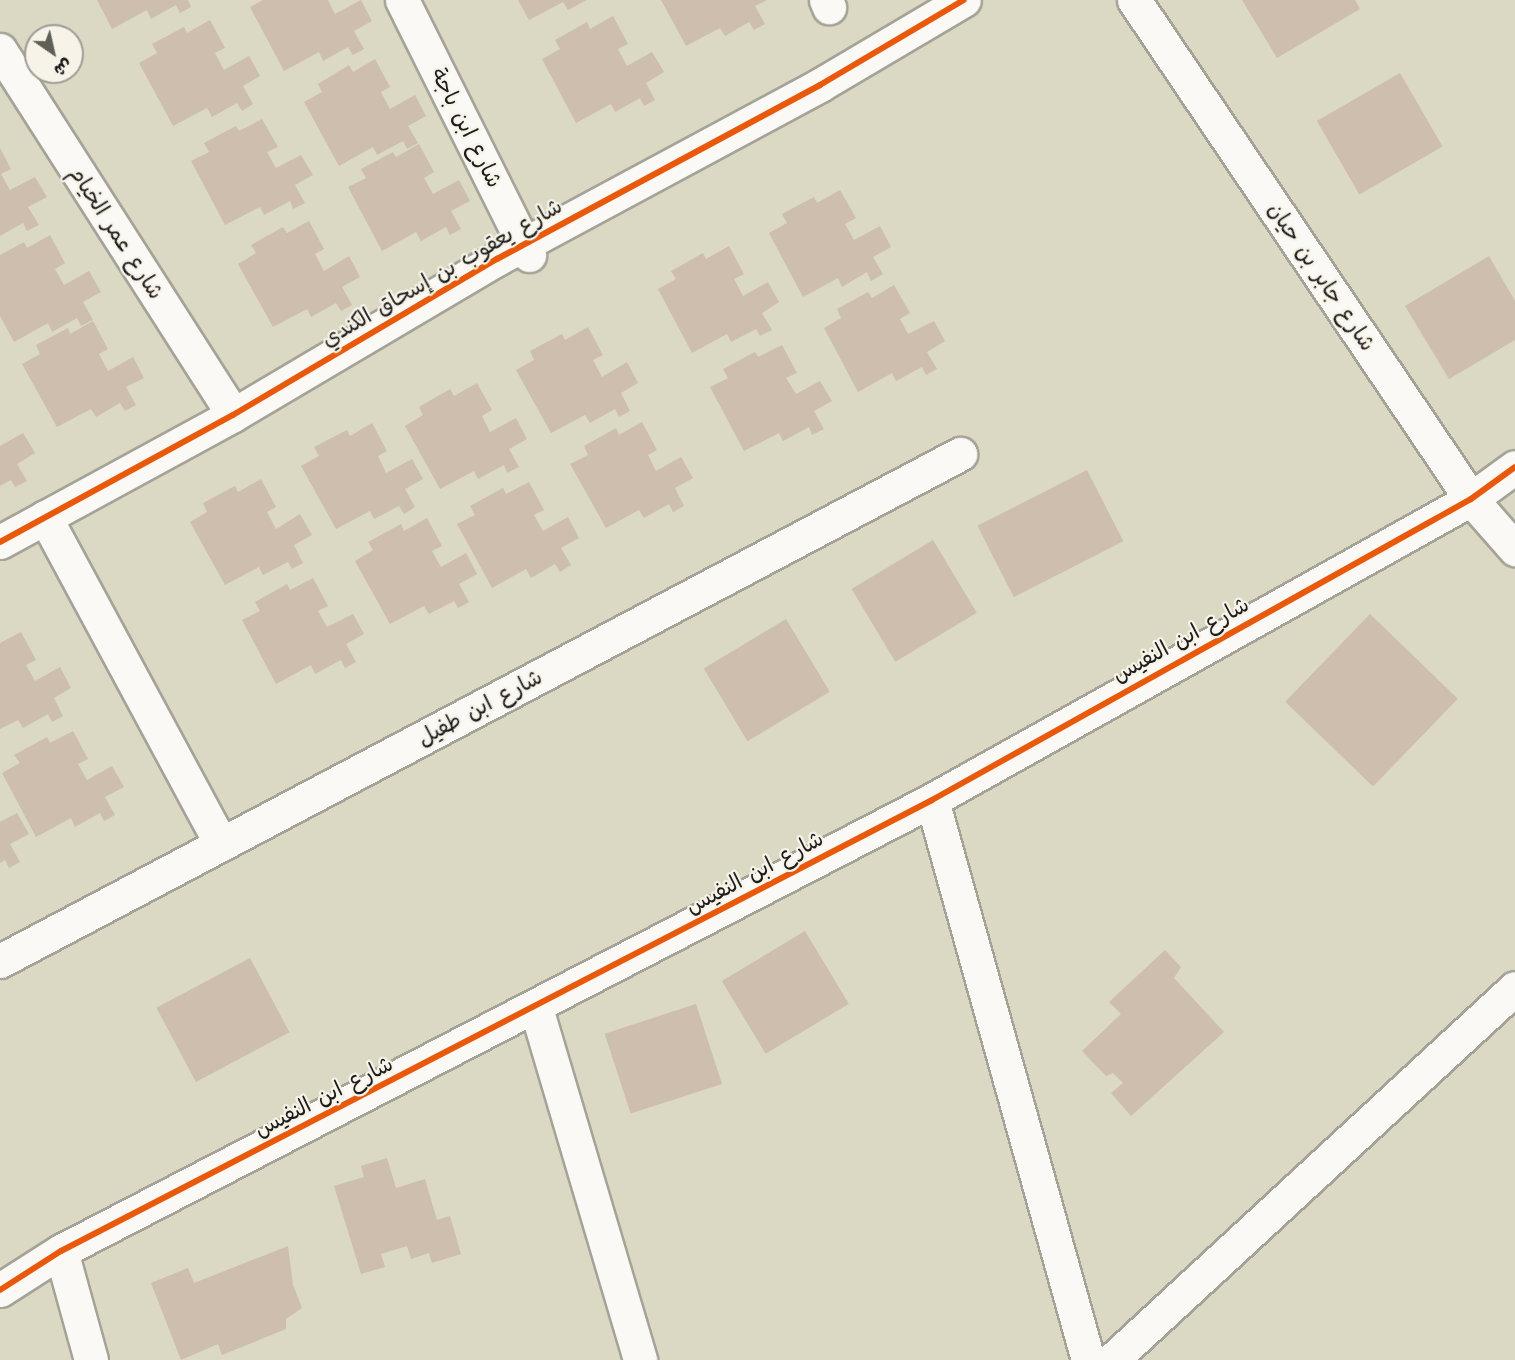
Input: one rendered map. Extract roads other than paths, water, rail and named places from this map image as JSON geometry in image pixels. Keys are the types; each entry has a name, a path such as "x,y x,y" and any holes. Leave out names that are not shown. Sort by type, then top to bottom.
{"street":[{"name":"شارع ابن باجة","path":"402,0 527,250"},
{"name":"شارع يعقوب بن إسحاق الكندي","path":"0,542 233,415 527,250 820,85 964,0"},
{"name":"شارع جابر بن حيان","path":"1134,0 1471,499 1515,549"},
{"name":"شارع عمر الخيام","path":"0,50 233,415"},
{"name":"شارع ابن طفيل","path":"0,961 960,454"},
{"name":"شارع ابن النفيس","path":"0,1290 61,1251 536,1008 932,800 1471,499 1515,466"},
{"path":"45,517 221,844"},
{"path":"932,800 1088,1360"},
{"path":"1112,1360 1515,988"},
{"path":"536,1008 640,1360"},
{"path":"61,1251 91,1360"}]}
